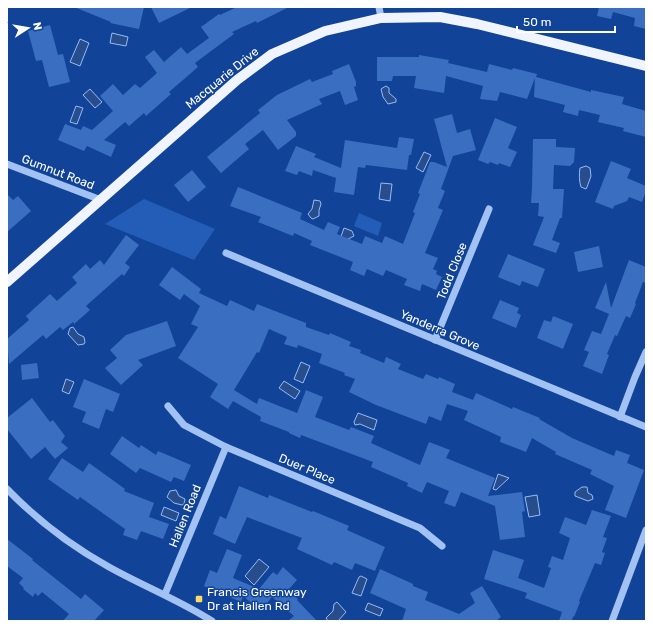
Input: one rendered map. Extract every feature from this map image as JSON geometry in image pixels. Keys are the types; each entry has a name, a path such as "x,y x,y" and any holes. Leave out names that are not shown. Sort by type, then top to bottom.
{"main road":[{"name":"Macquarie Drive","path":"7,282 237,80 272,54 325,31 381,18 440,17 478,24 646,66"}],"street":[{"path":"379,7 381,18"},
{"name":"Gumnut Road","path":"7,164 101,200"},
{"name":"Todd Close","path":"435,340 489,210"},
{"name":"Yanderra Grove","path":"226,253 646,427"},
{"path":"620,417 635,376 646,352"},
{"name":"Duer Place","path":"168,406 184,425 226,447 420,528 442,546"},
{"name":"Hallen Road","path":"165,594 226,447"},
{"path":"7,489 38,519 109,567 165,594 212,621"},
{"path":"612,621 646,530"}],"shaded area":[{"path":"112,33 128,37 126,46 110,43"},
{"path":"80,39 89,43 80,66 70,62"},
{"path":"386,86 389,88 389,93 396,99 396,102 388,104 383,97 381,89"},
{"path":"90,89 102,102 95,108 83,95"},
{"path":"76,106 83,108 77,124 70,122"},
{"path":"424,152 431,155 423,172 416,168"},
{"path":"586,166 590,168 591,176 586,189 581,187 579,175 580,168"},
{"path":"381,183 392,184 390,201 379,199"},
{"path":"144,199 215,229 194,260 105,224"},
{"path":"314,200 320,201 321,204 319,216 313,219 308,214 312,209"},
{"path":"359,213 382,223 378,236 354,226"},
{"path":"344,228 352,231 354,236 338,245"},
{"path":"73,327 78,334 84,337 84,344 78,345 68,334 70,328"},
{"path":"301,362 310,366 303,383 294,379"},
{"path":"66,379 74,382 69,394 62,391"},
{"path":"284,381 300,391 295,399 279,388"},
{"path":"358,413 377,420 374,430 360,424 355,425 354,422"},
{"path":"498,474 509,478 496,490 493,489"},
{"path":"582,487 587,487 588,493 592,495 593,499 588,501 575,496 575,492"},
{"path":"176,490 179,496 185,499 184,504 182,505 174,503 167,497 170,491"},
{"path":"537,495 540,515 529,517 525,497"},
{"path":"164,507 179,513 176,521 161,515"},
{"path":"259,559 269,567 254,585 245,576"},
{"path":"361,576 367,579 361,596 352,593 359,577"},
{"path":"337,602 346,612 338,621 328,621 326,618 333,611 334,604"},
{"path":"368,603 383,609 380,616 365,610"}],"building":[{"path":"74,7 144,7 139,29 110,23 111,22"},
{"path":"151,7 192,7 159,23"},
{"path":"237,7 289,7 257,23 256,21 232,32 234,34 195,63 198,67 169,92 171,94 146,116 144,113 129,126 125,122 104,140 116,145 111,157 87,146 84,151 58,140 65,124 81,130 83,126 92,130 113,111 100,96 113,84 123,95 135,84 140,88 157,73 145,57 154,50 164,62 181,47 187,54 209,38 201,27 219,14 220,15"},
{"path":"599,7 646,7 646,29 634,26 635,18 613,12 611,19 597,16"},
{"path":"50,25 58,55 63,54 70,82 49,87 42,60 36,61 28,31"},
{"path":"419,55 449,60 448,63 487,72 489,64 512,70 513,68 537,74 536,77 591,92 591,90 624,97 622,104 646,111 646,137 623,131 624,128 598,122 600,115 579,110 578,116 563,112 565,105 534,97 535,78 527,99 500,92 497,101 480,99 483,86 446,76 444,93 414,88 416,76 393,76 392,81 377,81 377,57 419,57"},
{"path":"349,64 356,82 356,86 354,87 358,100 345,105 340,91 319,99 322,104 287,120 296,132 296,136 278,150 263,130 245,144 249,149 221,173 207,157 260,113 258,110 277,95 310,79 312,82 333,74 332,71"},
{"path":"452,114 457,133 470,129 476,150 453,156 441,189 445,191 438,208 443,210 425,253 438,258 433,269 437,271 436,274 442,277 436,290 422,284 420,291 404,285 407,279 386,270 383,276 367,269 364,276 350,270 353,262 310,245 312,241 294,233 293,236 258,222 261,217 230,206 238,187 302,213 300,219 324,230 328,222 340,227 337,234 362,244 365,236 382,243 385,236 403,244 415,213 413,212 420,194 418,193 430,162 447,167 434,119"},
{"path":"495,118 517,127 508,148 517,152 510,167 499,163 498,165 490,162 488,164 478,160"},
{"path":"399,137 414,139 411,155 409,155 407,170 366,165 365,168 358,167 354,195 334,192 336,178 313,170 312,176 299,171 297,175 285,171 296,146 316,154 314,157 341,168 345,140 397,148"},
{"path":"533,139 556,139 556,147 575,148 574,162 570,166 554,165 553,189 564,189 562,218 560,218 552,240 560,243 556,253 533,245 544,217 538,216 539,203 531,203"},
{"path":"611,161 631,169 627,178 646,186 646,191 642,202 629,197 627,201 614,206 613,209 595,202"},
{"path":"192,170 206,187 188,202 174,185"},
{"path":"7,194 13,200 18,196 31,211 7,232"},
{"path":"126,235 139,245 125,263 130,267 124,276 122,274 86,306 90,310 74,324 73,322 63,330 60,327 46,339 43,335 9,364 7,339 29,320 26,316 50,294 57,301 77,283 72,277 86,264 90,269 100,260 104,265"},
{"path":"599,246 603,267 578,272 574,252"},
{"path":"508,254 545,269 538,287 522,281 520,286 498,277"},
{"path":"629,260 646,267 646,283 643,282 630,318 626,316 617,336 615,335 607,354 609,355 602,374 583,366 589,352 584,350 592,331 601,334 609,314 595,308 606,282 611,308"},
{"path":"172,267 201,289 199,293 227,306 230,300 254,311 257,304 306,323 306,327 329,335 330,333 351,342 349,346 361,350 360,353 384,363 386,357 401,364 398,369 423,379 426,374 438,379 439,377 455,384 452,392 473,400 476,393 512,409 513,407 540,418 539,419 572,438 614,456 616,450 630,455 627,463 644,470 626,518 605,510 614,486 590,474 592,470 555,454 556,452 532,438 526,452 500,442 501,437 464,420 468,411 447,404 441,421 429,416 426,424 376,405 349,392 355,379 344,375 345,373 319,363 322,354 298,345 297,348 284,344 287,337 269,329 259,353 257,352 234,390 257,404 259,398 297,413 306,390 323,397 315,417 349,430 351,427 374,436 371,443 420,465 429,442 450,450 446,458 495,478 488,496 522,492 525,511 522,512 525,537 500,540 495,506 461,492 455,507 444,503 449,491 427,482 422,493 407,486 408,483 371,467 373,462 301,435 300,438 289,432 260,421 261,417 233,401 228,409 210,397 218,384 178,358 198,327 191,324 200,306 184,294 180,300 159,285"},
{"path":"500,300 519,308 517,313 521,315 516,328 492,318"},
{"path":"553,316 573,324 563,349 537,338 544,320 551,322"},
{"path":"167,321 176,346 138,360 143,365 121,385 105,368 117,358 110,350 126,335"},
{"path":"37,363 39,378 22,380 21,365"},
{"path":"84,379 120,394 113,412 106,409 99,429 82,422 86,412 73,407"},
{"path":"32,398 50,422 53,420 65,436 61,442 68,448 55,459 45,447 31,459 7,429 7,418"},
{"path":"122,436 139,448 141,445 156,455 158,451 191,465 184,481 174,477 171,482 140,468 136,473 110,454"},
{"path":"62,458 83,472 89,463 125,489 124,491 154,503 149,517 169,524 163,539 141,531 137,540 123,535 125,529 80,497 78,500 48,479"},
{"path":"239,486 268,498 269,495 312,512 313,511 349,526 347,530 385,547 375,571 355,563 352,570 334,562 332,565 297,549 302,538 247,517 235,544 213,534 220,516 226,519"},
{"path":"592,510 611,516 603,537 607,538 602,552 605,553 601,565 595,563 572,621 559,621 562,612 525,598 527,593 484,579 493,550 524,560 518,578 544,588 551,568 548,567 552,556 563,560 570,538 559,533 565,517 586,525"},
{"path":"7,539 81,599 85,594 104,610 94,621 63,621 69,614 42,592 38,596 35,593 33,597 23,589 24,588 19,583 23,578 7,566"},
{"path":"227,549 242,555 233,578 259,589 273,572 277,575 283,567 297,580 288,590 317,621 288,621 294,616 272,597 261,611 243,596 241,602 204,586 210,570 217,573"},
{"path":"380,569 428,592 425,600 459,614 475,603 470,593 482,586 501,617 496,621 402,621 406,609 370,593"}],"place":[{"name":"Francis Greenway Dr at Hallen Rd","path":"199,599"}]}
